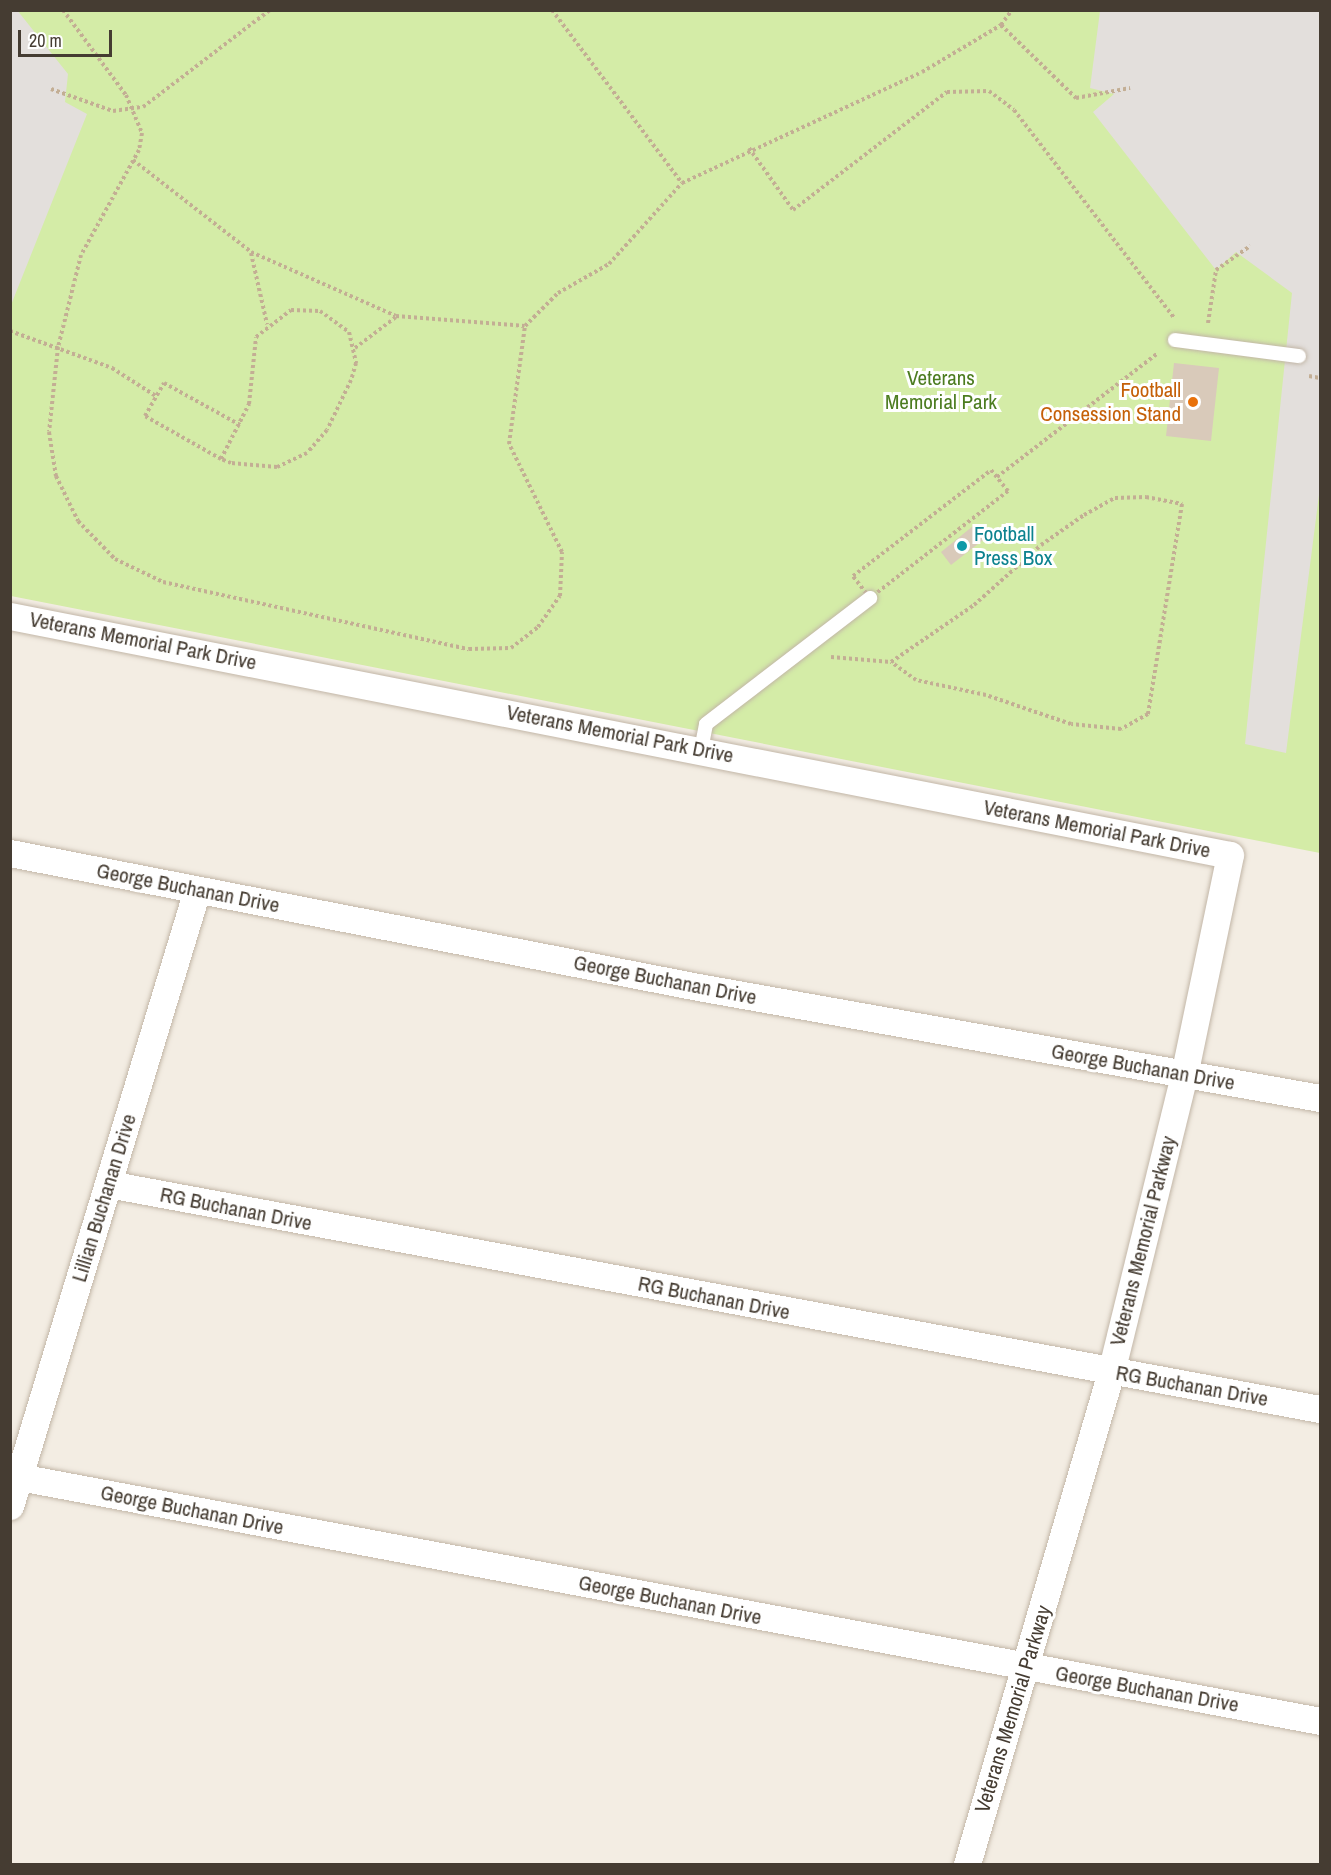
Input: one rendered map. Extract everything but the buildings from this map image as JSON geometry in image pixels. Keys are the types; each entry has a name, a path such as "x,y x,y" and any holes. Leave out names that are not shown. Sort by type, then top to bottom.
{"street":[{"name":"Veterans Memorial Park Drive","path":"10,616 1230,855"},
{"name":"George Buchanan Drive","path":"10,853 1184,1075 1320,1098"},
{"name":"Veterans Memorial Parkway","path":"967,1864 1111,1372 1184,1075 1230,855"},
{"name":"Lillian Buchanan Drive","path":"10,1506 197,890"},
{"name":"RG Buchanan Drive","path":"108,1185 1320,1409"},
{"name":"George Buchanan Drive","path":"19,1477 1320,1721"}],"lane":[{"path":"1175,340 1299,356"},
{"path":"701,750 706,724 870,598"}],"path":[{"path":"63,10 134,109 142,133 133,160 81,255 58,347 49,415 56,476 85,532 126,566 179,586 470,649 511,648 538,627 560,596 562,552 509,444 525,326 558,293 609,264 682,183 749,148 841,113 1001,25 1012,10"},
{"path":"51,89 113,111 134,109 152,102 270,10"},
{"path":"552,10 682,183"},
{"path":"1001,25 1077,98 1130,88"},
{"path":"749,148 793,210 947,92 981,88 999,95 1199,343"},
{"path":"133,160 251,252 396,316 525,326"},
{"path":"1199,343 1216,270 1250,246"},
{"path":"251,252 267,324"},
{"path":"221,459 240,425 251,396 252,347 267,324 291,310 320,311 348,332 355,348 351,380 327,430 308,453 268,469 221,459 145,416 164,383 240,425"},
{"path":"355,348 396,316"},
{"path":"10,331 112,368 156,396"},
{"path":"997,477 1175,340"},
{"path":"991,470 997,477 1008,491 870,598 853,576 991,470"},
{"path":"797,653 891,662 916,680 986,695 1071,724 1121,729 1148,714 1182,504 1115,498 1041,544 974,606 891,662"}],"green space":[{"name":"Veterans Memorial Park","path":"10,11 1320,11 1320,853 11,596"}],"shaded area":[{"path":"17,10 68,74 65,102 87,114 11,305 10,11"},
{"path":"1100,11 1320,11 1320,487 1286,753 1245,744 1292,293 1236,252 1216,270 1093,112 1114,94 1090,88"}],"place":[{"name":"Football Consession Stand","path":"1193,402"},
{"name":"Football Press Box","path":"962,546"}]}
